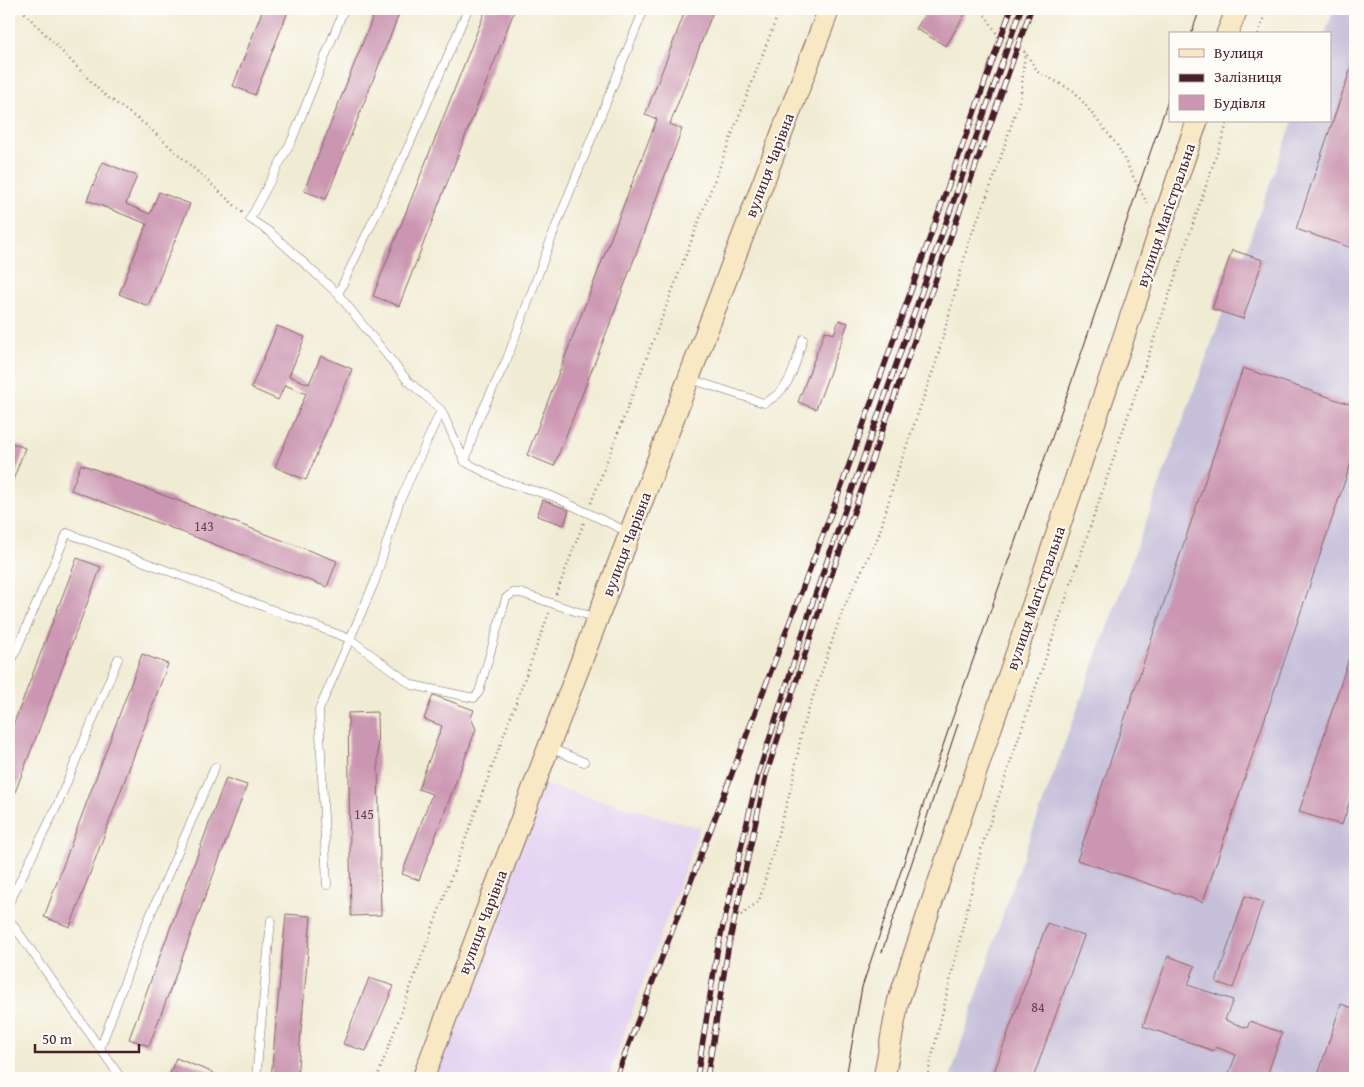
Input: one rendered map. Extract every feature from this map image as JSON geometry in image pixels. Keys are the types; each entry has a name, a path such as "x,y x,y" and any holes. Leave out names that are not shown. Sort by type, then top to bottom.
{"main road":[{"name":"вулиця Чарівна","path":"423,1078 829,9"},
{"path":"1229,32 1236,9"},
{"name":"вулиця Магістральна","path":"884,1078 898,1002 1197,122"}],"lane":[{"path":"344,9 292,140 250,219 270,232 338,294 407,380 440,410 465,462 502,481 552,496 630,533"},
{"path":"338,294 410,144 468,9"},
{"path":"465,462 477,422 507,359 556,226 644,9"},
{"path":"688,379 764,403 776,398 787,387 803,339"},
{"path":"327,885 320,710 375,581 399,503 440,410"},
{"path":"9,667 67,533 350,639 412,685 474,698 479,692 506,598 513,593 522,593 598,618"},
{"path":"9,903 57,806 118,659"},
{"path":"548,747 584,762"},
{"path":"100,1049 142,934 215,767"},
{"path":"9,919 121,1078"},
{"path":"256,1078 271,920"}],"path":[{"path":"20,9 102,94 146,125 250,219"},
{"path":"377,1078 553,603 780,9"},
{"path":"977,9 986,16 1000,40 1025,52 1038,72 1074,91 1117,144 1143,197 1161,226"},
{"path":"1259,32 1267,9"},
{"path":"741,916 758,901 793,781 802,729 843,609 879,534 894,482 936,362 969,241 994,178 1021,95 1025,52"},
{"path":"927,1078 982,846 1228,122"}],"shaded area":[{"path":"1334,9 1355,9 1355,1078 950,1078 1012,887 1293,122 1332,122 1332,32 1326,32"},
{"path":"543,784 700,828 608,1078 461,1078 432,1072"}],"building":[{"path":"263,9 289,9 255,95 233,86"},
{"path":"376,9 401,9 326,199 304,191"},
{"path":"486,9 515,9 399,306 373,296"},
{"path":"686,9 714,9 670,124 682,129 613,316 554,466 527,455 657,119 645,115"},
{"path":"928,9 968,9 946,46 916,29"},
{"path":"1355,56 1355,249 1296,229"},
{"path":"103,162 137,176 126,204 150,214 159,192 190,204 148,306 119,294 147,224 87,200"},
{"path":"1232,250 1263,260 1243,319 1212,309"},
{"path":"839,320 848,323 816,409 798,402 825,331 834,334"},
{"path":"277,326 305,337 289,376 309,384 321,356 352,369 306,480 275,467 306,394 285,385 278,400 251,388"},
{"path":"1243,368 1355,406 1355,451 1203,902 1077,860"},
{"path":"9,442 25,448 9,491"},
{"path":"81,464 337,561 327,587 71,490"},
{"path":"543,500 569,510 564,525 537,516"},
{"path":"77,558 101,567 9,808 9,736"},
{"path":"1351,652 1355,654 1355,785 1342,825 1299,812"},
{"path":"142,654 168,664 70,927 44,917"},
{"path":"433,695 474,710 471,718 476,729 419,880 402,874 432,794 418,789 442,726 424,719"},
{"path":"377,712 381,915 351,916 348,713"},
{"path":"226,778 247,785 149,1046 129,1039"},
{"path":"1245,896 1263,902 1233,988 1216,982"},
{"path":"286,914 311,916 297,1078 271,1078"},
{"path":"1047,923 1084,936 1033,1078 992,1078"},
{"path":"1168,956 1195,966 1188,985 1233,1000 1225,1020 1247,1028 1250,1021 1282,1033 1266,1078 1227,1078 1236,1055 1216,1047 1214,1051 1143,1026"},
{"path":"369,978 394,986 366,1051 343,1044"},
{"path":"1341,1004 1355,1009 1355,1078 1317,1078"},
{"path":"176,1058 214,1073 212,1078 168,1078"}],"tram line":[{"path":"1192,32 1200,9"},
{"path":"846,1078 862,987 949,728 1067,395 1169,98"},
{"path":"882,952 958,724"}],"railway":[{"path":"616,1078 843,482 1011,9"},
{"path":"697,1078 717,952 758,775 813,601 1021,9"},
{"path":"707,1078 728,949 766,775 822,602 1031,9"}]}
